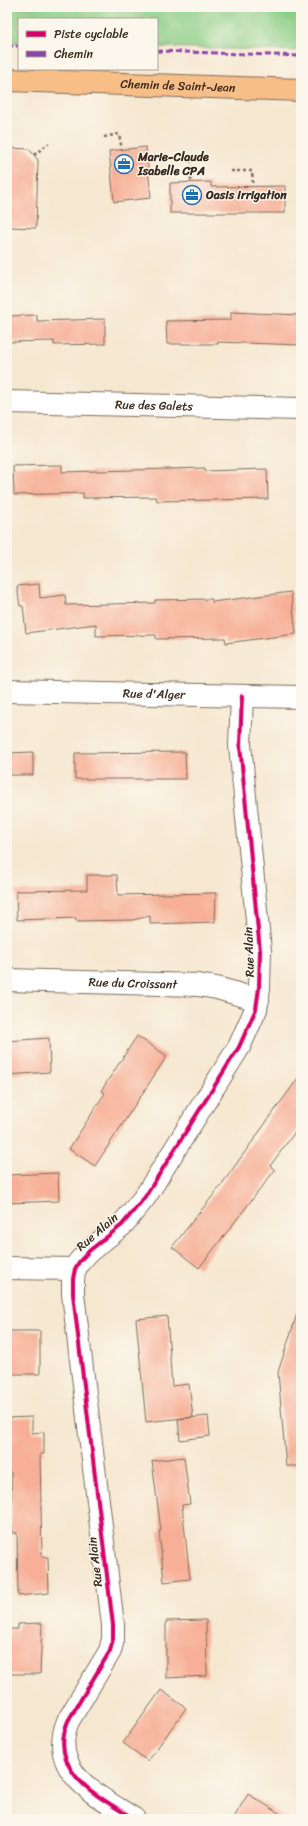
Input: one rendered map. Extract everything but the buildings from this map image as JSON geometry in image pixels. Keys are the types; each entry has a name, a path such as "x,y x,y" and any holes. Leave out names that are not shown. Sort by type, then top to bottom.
{"main road":[{"name":"Chemin de Saint-Jean","path":"7,80 301,90"}],"street":[{"name":"Rue des Galets","path":"7,402 301,409"},
{"name":"Rue d'Alger","path":"7,690 301,698"},
{"name":"Rue Alain","path":"134,1819 81,1784 72,1773 66,1761 63,1748 63,1733 68,1721 110,1651 113,1639 113,1625 73,1294 73,1279 75,1269 79,1262 89,1251 122,1226 145,1197 239,1047 252,1020 258,1000 260,969 259,931 240,745 242,696"},
{"name":"Rue du Croissant","path":"7,980 198,985 217,988 258,1000"},
{"path":"7,1268 75,1269"}],"path":[{"path":"104,137 119,134 122,150"},
{"path":"34,155 49,143"},
{"path":"191,160 191,183"},
{"path":"231,171 252,171 253,186"}],"green space":[{"path":"7,7 301,7 301,51 158,47 158,18 18,18 18,43 7,43"}],"marked path":[{"path":"7,46 18,46"},
{"path":"158,51 301,56"}],"cycle path":[{"path":"134,1819 92,1791 70,1768 64,1755 63,1739 68,1721 110,1651 113,1639 113,1625 73,1294 73,1279 75,1269 79,1262 89,1251 122,1225 145,1197 239,1047 256,1009 259,988 260,951 240,745 242,696"}],"place":[{"name":"Marie-Claude Isabelle CPA","path":"124,164"},
{"name":"Oasis Irrigation","path":"192,195"}]}
